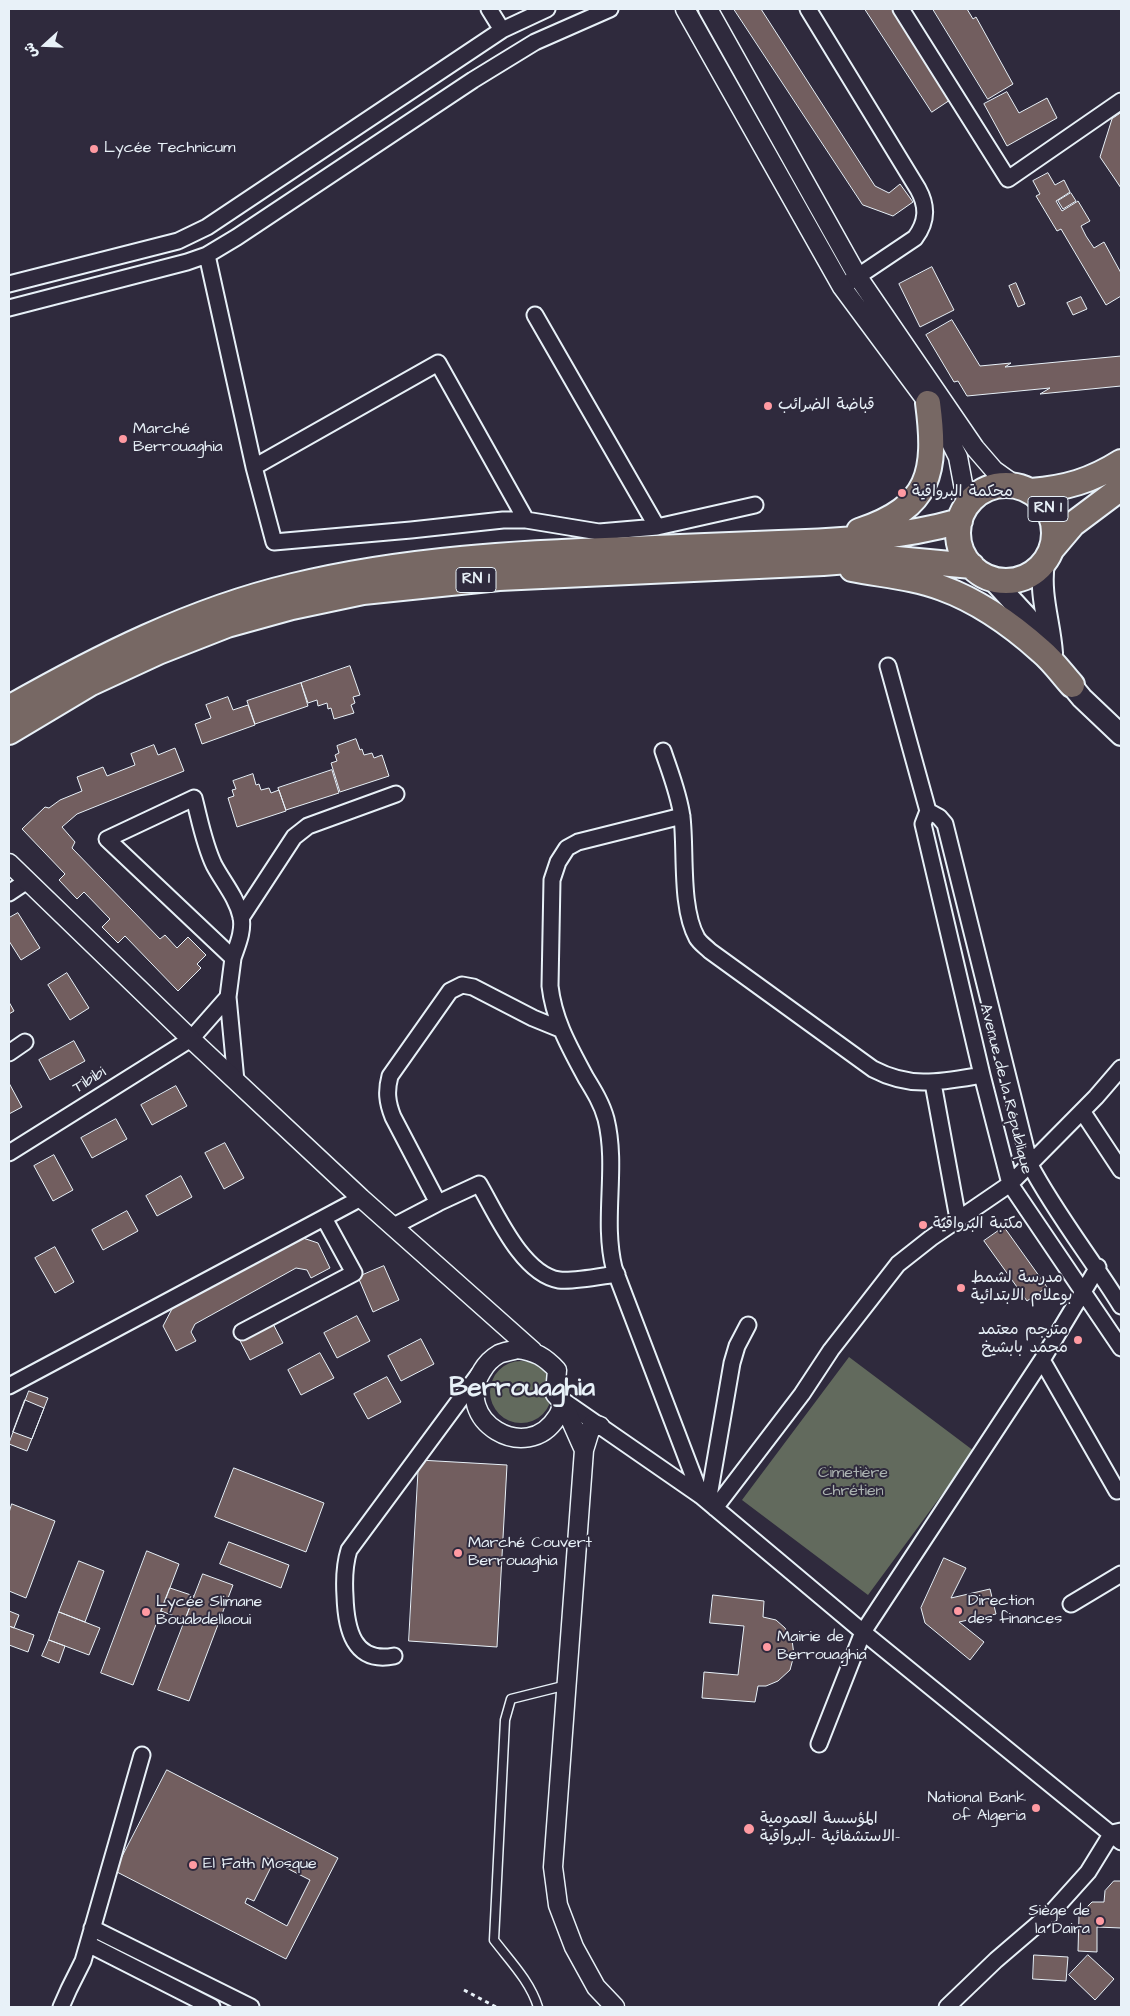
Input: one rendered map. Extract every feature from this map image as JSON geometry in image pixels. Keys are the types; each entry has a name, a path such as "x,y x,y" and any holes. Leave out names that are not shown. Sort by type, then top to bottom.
{"highway":[{"name":"RN 1","path":"832,541 899,514 915,500 930,468 932,450 928,403"},
{"name":"RN 1","path":"1121,462 1075,485 1023,488 997,485 980,492 963,513 958,533 964,556 981,574 1006,581 1020,579 1033,573 1048,557 1073,524 1121,488"},
{"name":"RN 1","path":"1023,488 1044,502 1052,517 1055,534 1048,557"},
{"name":"RN 1","path":"9,708 71,673 130,644 190,618 292,586 359,572 424,562 561,551 832,541 908,533 963,513"},
{"name":"RN 1","path":"9,732 91,683 158,652 227,625 292,607 363,592 499,578 823,563 886,558 972,566"},
{"path":"823,563 914,580 940,587 968,599 993,615 1042,652 1072,685"}],"main road":[{"path":"1048,557 1042,591 1050,633 1053,663"},
{"path":"992,578 1026,617 1053,663 1082,698 1121,735"}],"street":[{"path":"489,9 502,30"},
{"path":"9,284 178,241 207,227 502,30 547,9"},
{"path":"9,308 140,275 207,255 238,237 473,80 535,42 610,9"},
{"path":"685,9 842,287 928,403 958,457 963,513"},
{"path":"708,9 858,277 975,448 994,470 1023,488"},
{"path":"808,9 920,194 925,209 925,220 915,238 842,287"},
{"path":"901,9 1008,179 1121,101"},
{"path":"207,255 254,467 274,542 503,520 526,520 599,532 657,527 755,505"},
{"path":"535,316 657,527"},
{"path":"254,467 438,363 526,520"},
{"name":"Avenue de la République","path":"888,666 928,810 923,824 982,1075 1010,1184 1121,1348"},
{"path":"663,751 679,798 682,816 691,923 698,939 710,952 873,1069 898,1080 933,1083 982,1075"},
{"path":"242,918 294,837 308,826 396,794"},
{"path":"233,958 107,838 194,798 204,840 213,863 234,899 242,918 241,933 233,958 228,997 236,1081"},
{"name":"Avenue de la République","path":"928,810 939,816 945,824 1030,1165 1039,1182 1098,1267 1121,1306"},
{"path":"682,816 578,842 567,848 558,862 552,880 550,986 552,1003 560,1029 599,1101 606,1120 609,1141 610,1250 617,1274 708,1502"},
{"path":"9,863 191,1039 361,1198 532,1351 546,1358 557,1370 558,1417 540,1434 525,1438 510,1437 495,1431 484,1421 477,1408 475,1393 478,1377 486,1364"},
{"path":"9,893 27,880"},
{"path":"438,1203 393,1117 388,1102 387,1088 390,1076 450,991 462,985 474,987 533,1018 560,1029"},
{"name":"Tibibi","path":"9,1153 191,1039 228,997"},
{"path":"9,1053 25,1042"},
{"path":"708,1502 802,1394 831,1350 898,1264 1010,1184 1082,1111 1121,1068"},
{"path":"933,1083 958,1220"},
{"path":"1082,1111 1121,1170"},
{"path":"394,1226 479,1184 515,1246 538,1271 561,1280 617,1274"},
{"path":"9,1386 361,1198"},
{"path":"242,1332 354,1273 324,1218"},
{"path":"819,1744 863,1632 1042,1360 1098,1267"},
{"path":"708,1502 732,1363 737,1346 748,1325"},
{"path":"394,1656 383,1658 372,1656 361,1649 351,1635 346,1620 344,1566 349,1550 486,1364 498,1355 517,1349 532,1351"},
{"path":"1042,1360 1117,1491"},
{"path":"559,1399 708,1502 863,1632 1118,1835 1052,1912 996,1960 947,2007"},
{"path":"559,1399 584,1450"},
{"path":"600,1426 592,1424 584,1450 553,1867 558,1905 574,1947 596,1987 614,2007"},
{"path":"1071,1604 1121,1574"},
{"path":"61,2007 83,1961 142,1755"},
{"path":"92,1928 251,2007"},
{"path":"88,1944 212,2007"}],"lane":[{"path":"538,2007 535,1996 522,1976 494,1940 506,1720 511,1699 567,1685"}],"path":[{"path":"464,1990 496,2007"}],"green space":[{"name":"Cimetière chrétien","path":"849,1357 974,1451 868,1595 742,1500"},
{"path":"521,1361 538,1366 543,1370 547,1375 552,1392 547,1409 543,1414 538,1418 521,1423 504,1418 499,1414 495,1409 490,1392 495,1375 499,1370 504,1366"}],"building":[{"path":"734,9 761,9 875,186 889,193 900,184 913,202 893,216 863,205"},
{"path":"865,9 895,9 953,98 932,112"},
{"path":"933,9 967,9 973,19 976,17 1013,84 988,99"},
{"path":"1007,92 1019,113 1047,98 1057,118 1007,146 984,104"},
{"path":"1121,113 1121,188 1100,157 1112,119"},
{"path":"1048,173 1055,185 1064,180 1070,192 1056,201 1062,211 1078,201 1090,221 1081,226 1086,236 1094,248 1104,242 1121,273 1121,296 1106,305 1061,229 1057,231 1036,196 1040,194 1033,181"},
{"path":"1071,193 1076,201 1063,209 1058,201"},
{"path":"932,267 954,310 920,327 899,284"},
{"path":"1016,283 1025,304 1018,307 1009,286"},
{"path":"1081,297 1087,309 1073,315 1067,303"},
{"path":"952,320 980,366 1011,363 1005,367 1121,356 1121,386 1040,394 1050,388 967,396 958,381 954,382 926,335"},
{"path":"350,666 360,695 353,697 355,703 351,705 354,713 334,719 331,708 328,709 327,703 318,706 317,700 308,703 301,683"},
{"path":"301,683 308,706 255,724 247,701"},
{"path":"228,697 233,710 248,705 255,725 202,744 195,724 211,718 206,705"},
{"path":"356,739 364,755 372,753 374,758 382,755 389,776 340,792 331,763 337,761 335,755 339,753 337,746"},
{"path":"154,745 158,755 175,748 184,771 77,814 62,827 75,842 72,848 160,939 165,935 177,948 188,937 206,955 197,964 201,968 178,991 125,936 118,943 102,927 110,919 84,892 77,899 59,880 65,874 22,829 45,807 49,808 60,800 82,791 77,777 103,767 107,776 135,765 131,754"},
{"path":"332,770 339,793 286,810 278,788"},
{"path":"253,774 256,785 259,784 261,790 269,788 271,793 279,790 286,811 237,827 228,798 234,796 232,790 236,789 233,781"},
{"path":"18,913 40,948 21,960 9,941 9,918"},
{"path":"67,973 89,1008 70,1020 48,985"},
{"path":"9,1002 14,1011 9,1014"},
{"path":"74,1041 85,1061 50,1080 39,1060"},
{"path":"9,1083 22,1107 9,1114"},
{"path":"176,1086 187,1106 152,1125 141,1105"},
{"path":"116,1119 127,1139 92,1158 81,1138"},
{"path":"225,1143 244,1178 224,1189 205,1153"},
{"path":"54,1155 73,1190 53,1201 34,1166"},
{"path":"181,1176 192,1197 157,1216 146,1196"},
{"path":"127,1211 138,1231 103,1250 92,1230"},
{"path":"1004,1227 1047,1287 1027,1301 984,1241"},
{"path":"303,1238 318,1243 330,1268 311,1278 307,1270 296,1268 195,1324 191,1332 196,1341 176,1351 163,1326 172,1309"},
{"path":"55,1247 74,1282 55,1293 35,1258"},
{"path":"384,1266 399,1300 373,1312 358,1277"},
{"path":"357,1316 370,1341 337,1358 324,1333"},
{"path":"270,1318 283,1343 250,1360 237,1335"},
{"path":"421,1339 434,1364 401,1381 388,1356"},
{"path":"320,1353 334,1378 301,1395 288,1370"},
{"path":"387,1377 401,1402 368,1419 354,1394"},
{"path":"29,1391 48,1398 27,1451 9,1444"},
{"path":"25,1400 44,1408 32,1439 13,1432"},
{"name":"Marché Couvert Berrouaghia","path":"419,1460 507,1465 497,1647 409,1641"},
{"path":"234,1468 324,1503 306,1552 215,1517"},
{"path":"12,1504 55,1521 26,1598 9,1591 9,1513"},
{"path":"229,1542 289,1565 281,1588 220,1564"},
{"path":"147,1551 179,1564 133,1685 101,1673"},
{"name":"Direction des finances","path":"944,1558 966,1568 951,1598 990,1589 996,1614 959,1622 984,1642 970,1660 925,1623 921,1608"},
{"path":"79,1561 104,1571 85,1622 59,1612"},
{"path":"203,1574 233,1585 189,1701 158,1690"},
{"path":"170,1588 194,1596 185,1620 161,1611"},
{"name":"Mairie de Berrouaghia","path":"713,1595 764,1601 763,1617 776,1620 785,1628 792,1640 794,1655 790,1670 778,1681 766,1686 758,1686 755,1702 702,1698 704,1672 738,1675 744,1626 710,1623"},
{"path":"9,1611 19,1615 14,1628 9,1626"},
{"path":"59,1612 100,1628 89,1655 49,1640"},
{"path":"9,1626 34,1635 28,1652 9,1645"},
{"path":"49,1640 65,1646 59,1663 42,1656"},
{"name":"El Fath Mosque","path":"167,1770 338,1858 286,1959 115,1871","holes":["267,1858 310,1880 287,1926 245,1903 247,1898 254,1901 271,1867 264,1863"]},
{"name":"Siège de la Daira","path":"1114,1881 1121,1881 1121,1928 1097,1927 1097,1952 1078,1951 1079,1915 1092,1902 1104,1902 1105,1891"},
{"path":"1034,1955 1068,1957 1066,1981 1033,1979"},
{"path":"1088,1955 1114,1979 1095,2000 1069,1975"}],"place":[{"name":"Lycée Technicum","path":"94,149"},
{"name":"قباضة الضرائب","path":"768,406"},
{"name":"Marché Berrouaghia","path":"123,439"},
{"name":"محكمة البرواقية","path":"902,493"},
{"name":"مكتبة البرواقية","path":"923,1225"},
{"name":"مدرسة لشمط بوعلام الابتدائية","path":"961,1288"},
{"name":"مترجم معتمد محمد بابشيخ","path":"1078,1340"},
{"name":"Marché Couvert Berrouaghia","path":"458,1553"},
{"name":"Direction des finances","path":"958,1611"},
{"name":"Lycée Slimane Bouabdellaoui","path":"146,1612"},
{"name":"Mairie de Berrouaghia","path":"767,1647"},
{"name":"National Bank of Algeria","path":"1036,1808"},
{"name":"المؤسسة العمومية الاستشفائية -البرواقية-","path":"749,1829"},
{"name":"El Fath Mosque","path":"193,1865"},
{"name":"Siège de la Daira","path":"1100,1921"}],"district":[{"name":"Berrouaghia","path":"522,1390"}]}
